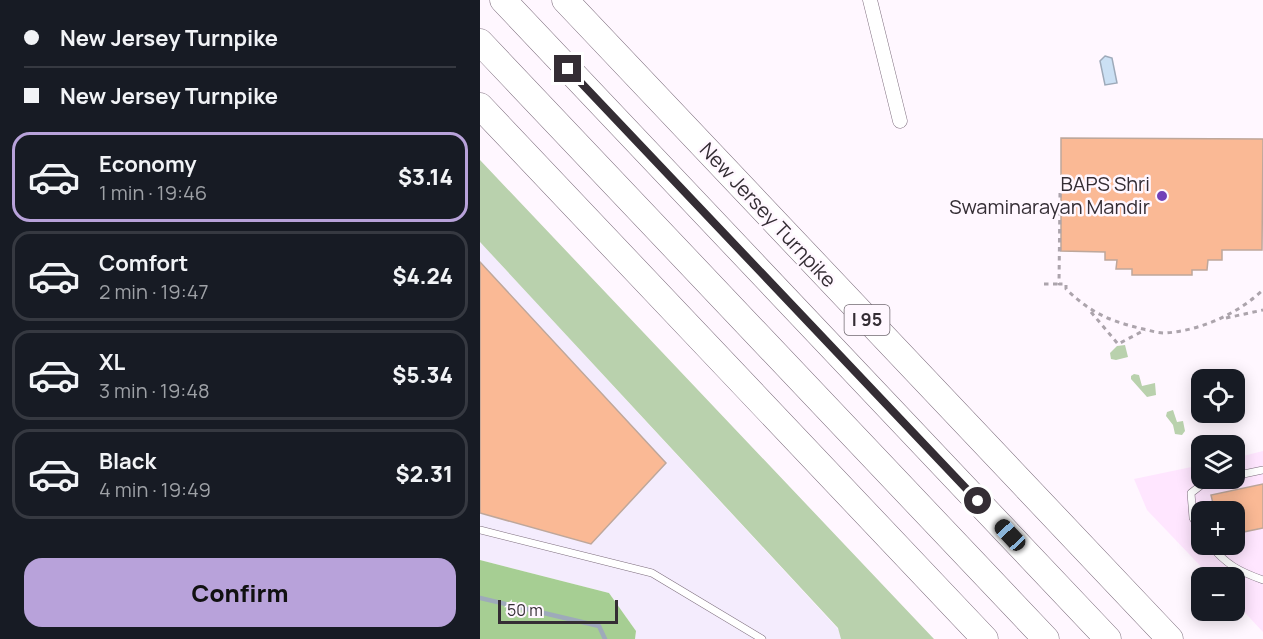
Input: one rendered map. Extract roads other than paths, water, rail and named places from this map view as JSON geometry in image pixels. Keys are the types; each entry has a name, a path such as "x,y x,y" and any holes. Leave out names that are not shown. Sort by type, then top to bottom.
{"highway":[{"name":"I 95","path":"503,0 1108,639"},
{"name":"New Jersey Turnpike","path":"565,0 1170,639"},
{"path":"480,42 1046,639"},
{"path":"480,106 985,639"}],"street":[{"path":"886,0 871,2 900,121"}],"lane":[{"path":"1245,474 1263,470"},
{"path":"480,530 652,573 762,639"},
{"path":"1218,555 1239,572 1263,580"}],"water":[{"path":"1105,56 1112,58 1117,83 1105,85 1100,61"}],"waterway":[{"path":"480,598 599,626 605,639"}],"place":[{"name":"BAPS Shri Swaminarayan Mandir","path":"1162,196"}]}
